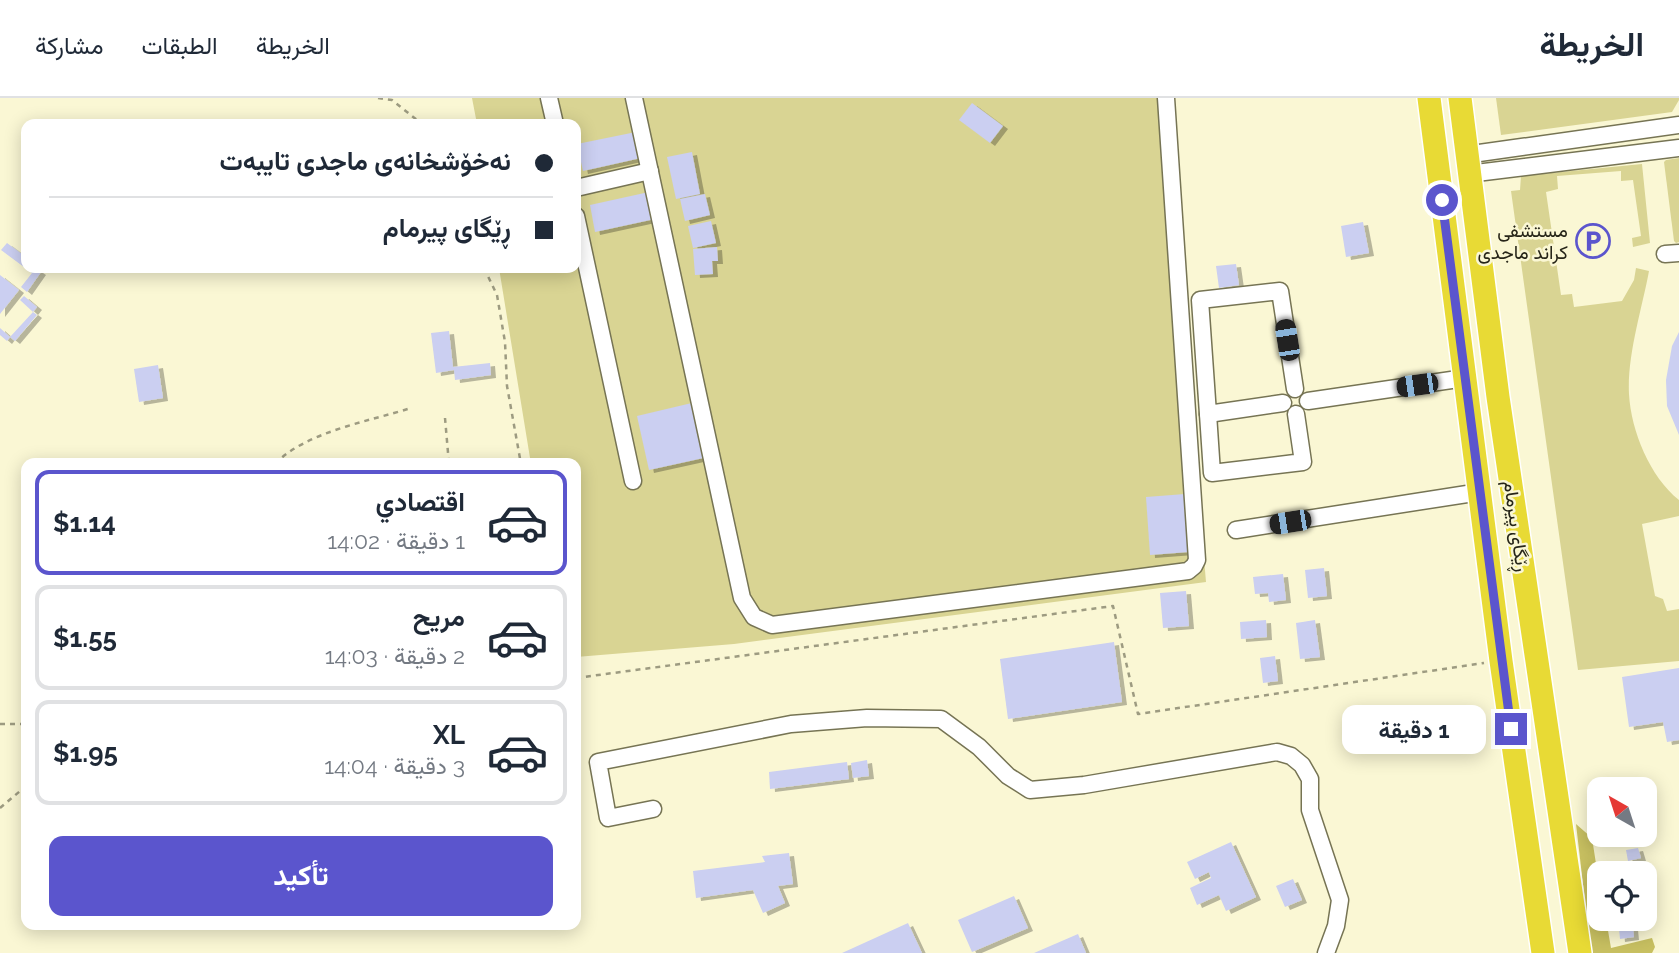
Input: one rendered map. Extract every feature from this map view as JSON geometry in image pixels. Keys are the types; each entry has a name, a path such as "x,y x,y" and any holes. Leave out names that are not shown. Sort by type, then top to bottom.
{"highway":[{"name":"ڕێگای پیرمام","path":"1429,98 1543,953"},
{"name":"ڕێگای پیرمام","path":"1460,98 1498,397 1580,953"}],"street":[{"path":"549,98 554,119"},
{"path":"634,98 742,598 754,617 772,625 1188,571 1194,566 1197,560 1166,98"},
{"path":"1467,164 1679,125"},
{"path":"1649,129 1651,151"},
{"path":"1467,164 1679,148"},
{"path":"581,187 650,171"},
{"path":"581,239 633,481"},
{"path":"1208,414 1289,409 1306,409 1308,401 1304,392 1295,389 1287,392 1289,409 1303,462 1212,472 1199,300 1280,291 1295,389"},
{"path":"1308,401 1465,377"},
{"path":"1236,530 1480,492"},
{"path":"653,809 608,818 598,762 791,724 867,718 941,719 979,747 1008,776 1030,790 1084,785 1277,752 1291,756 1302,765 1310,779 1310,810 1340,900 1336,926 1326,953"}],"path":[{"path":"378,98 392,100 416,119"},
{"path":"486,273 497,295 505,342 507,386 520,458"},
{"path":"281,458 289,451 319,437 411,408"},
{"path":"445,418 448,458"},
{"path":"581,677 1113,606 1138,714 1502,661"},
{"path":"0,724 21,724"},
{"path":"0,808 21,790"}],"shaded area":[{"path":"472,98 1165,98 1206,582 734,644 581,657 581,458 530,458 500,273 581,273 581,119 476,119"},
{"path":"1496,98 1679,100 1672,112 1501,135"},
{"path":"1679,158 1679,242 1676,243 1664,162"},
{"path":"1642,164 1650,243 1633,247 1632,238 1641,236 1633,180 1621,181 1621,171 1557,176 1558,189 1546,192 1561,295 1572,294 1574,307 1622,301 1634,280 1636,268 1649,271 1633,348 1629,394 1634,423 1644,452 1659,479 1679,500 1679,516 1642,524 1655,596 1663,599 1667,611 1679,609 1679,661 1578,670 1511,191 1520,190 1521,176"},
{"path":"1576,824 1587,834 1587,847 1593,847 1596,861 1587,861 1587,919"},
{"path":"1588,931 1608,931 1611,948 1652,938 1655,947 1652,953 1591,953"}],"building":[{"path":"972,103 1003,126 990,143 959,120"},
{"path":"636,132 641,158 583,171 581,143"},
{"path":"692,152 700,194 676,199 667,157"},
{"path":"649,192 655,219 595,232 590,205"},
{"path":"705,194 710,215 685,221 680,199"},
{"path":"711,221 716,243 693,248 688,226"},
{"path":"1363,222 1369,253 1346,257 1341,226"},
{"path":"7,243 21,253 21,265 1,250"},
{"path":"717,247 718,261 712,261 713,274 695,275 693,249"},
{"path":"1236,264 1239,285 1219,288 1216,266"},
{"path":"32,273 40,273 27,292 21,287"},
{"path":"0,275 19,290 0,314"},
{"path":"24,296 37,307 33,312 20,300"},
{"path":"33,312 37,315 15,341 10,337"},
{"path":"0,328 10,337 7,341 0,335"},
{"path":"449,331 453,367 490,363 491,375 455,380 454,370 436,373 431,333"},
{"path":"1679,332 1679,435 1667,406 1666,380 1672,346"},
{"path":"158,365 163,398 139,402 134,369"},
{"path":"696,402 708,457 649,470 637,416"},
{"path":"1185,494 1189,552 1150,555 1146,497"},
{"path":"1324,568 1327,596 1308,598 1305,570"},
{"path":"1283,574 1286,600 1269,602 1268,593 1255,594 1253,577"},
{"path":"1186,591 1189,626 1163,628 1160,593"},
{"path":"1266,620 1267,637 1241,639 1240,622"},
{"path":"1315,620 1320,657 1300,659 1296,623"},
{"path":"1114,642 1122,702 1008,719 1000,659"},
{"path":"1275,656 1278,681 1263,683 1260,658"},
{"path":"1679,668 1679,740 1667,742 1663,722 1629,727 1622,677"},
{"path":"867,760 869,776 853,778 851,763"},
{"path":"847,762 849,779 770,789 769,772"},
{"path":"1231,842 1256,897 1226,911 1219,895 1197,905 1190,888 1211,878 1209,872 1195,879 1187,862"},
{"path":"1638,848 1641,858 1628,861 1626,850"},
{"path":"789,853 793,884 778,886 785,903 763,913 753,890 696,898 693,871 765,862 762,856"},
{"path":"1293,879 1302,900 1285,907 1276,886"},
{"path":"1014,896 1028,928 972,952 958,920"},
{"path":"908,923 922,953 842,953"},
{"path":"1619,931 1633,931 1634,937 1620,939"},
{"path":"1078,934 1086,953 1034,953"}],"place":[{"name":"مستشفی کراند ماجدی","path":"1593,241"}],"route":[{"path":"1442,200 1511,729"}]}
